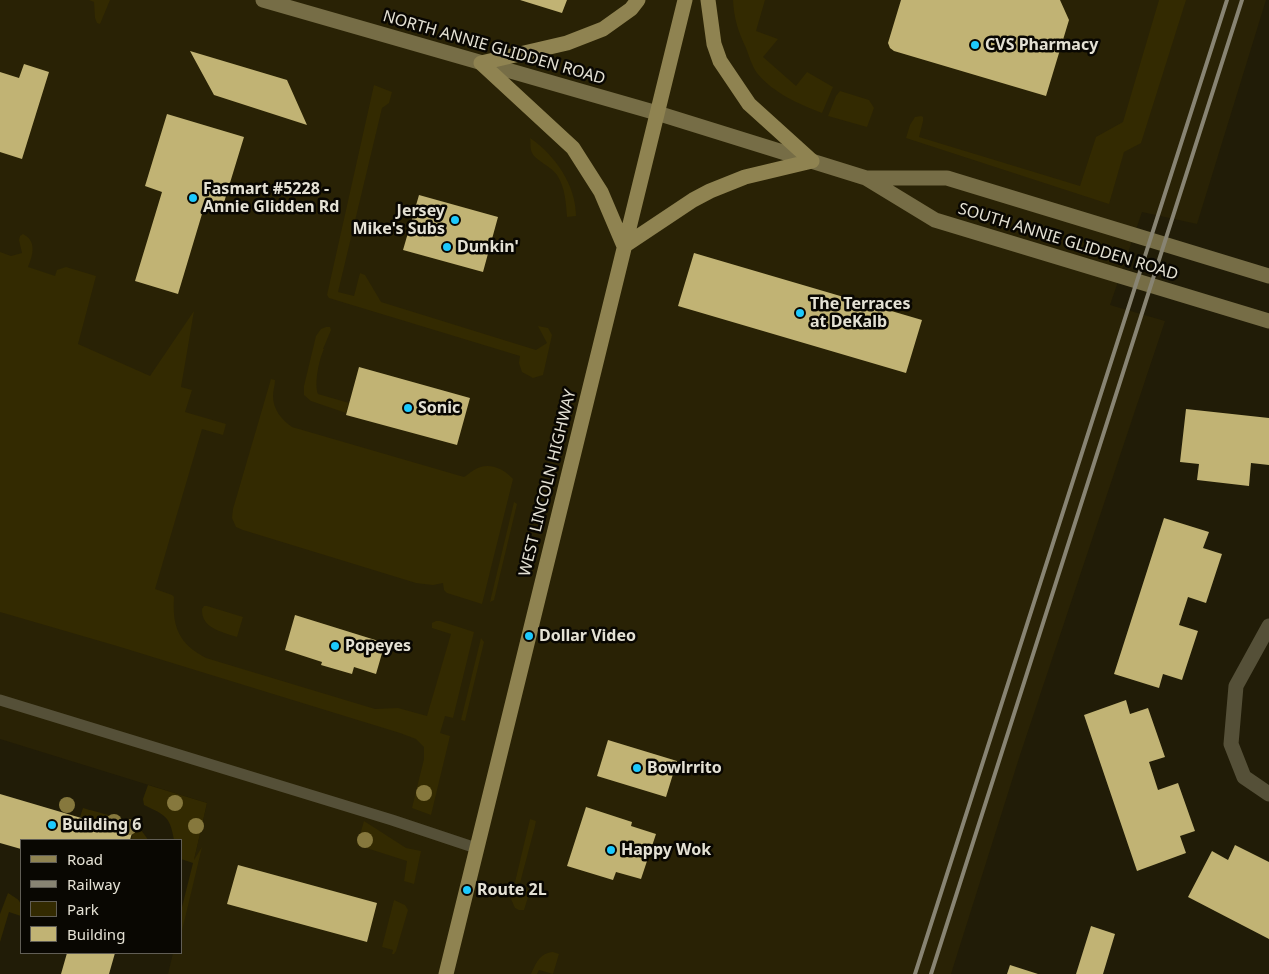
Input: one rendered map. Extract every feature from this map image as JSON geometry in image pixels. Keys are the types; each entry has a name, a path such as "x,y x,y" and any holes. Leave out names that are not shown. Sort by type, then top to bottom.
{"main road":[{"name":"NORTH ANNIE GLIDDEN ROAD","path":"263,0 657,113"},
{"path":"481,63 568,43 603,29 631,9 638,0"},
{"name":"WEST LINCOLN HIGHWAY","path":"446,974 685,0"},
{"path":"708,0 714,44 720,61 749,104 812,161"},
{"path":"481,63 573,148 601,192 624,246 693,200 710,191 745,176 812,161"},
{"name":"SOUTH ANNIE GLIDDEN ROAD","path":"657,113 866,178 935,220 1269,321"},
{"name":"SOUTH ANNIE GLIDDEN ROAD","path":"866,178 947,178 1269,276"}],"street":[{"path":"1269,626 1236,686 1231,744 1244,777 1269,794"}],"lane":[{"path":"0,700 392,820 476,848"}],"shaded area":[{"path":"0,0 1266,0 1197,224 1142,212 1110,305 1165,321 1020,755 951,974 168,974 173,954 182,954 182,912 207,803 0,739"}],"green space":[{"path":"89,0 110,0 100,24 97,23 95,18 94,2"},
{"path":"733,0 765,0 756,31 778,39 763,57 796,86 807,72 833,87 822,113 796,102 779,92 757,73 739,30 734,13"},
{"path":"1159,0 1186,0 1141,143 1124,152 1109,204 906,138 915,117 921,116 923,121 919,137 1080,186 1096,137 1123,122"},
{"path":"374,85 392,92 389,103 382,108 338,292 354,296 360,273 365,275 381,302 536,350 547,343 538,326 548,328 552,335 543,375 533,378 522,372 519,363 520,356 329,298 327,295"},
{"path":"840,91 869,100 874,108 867,127 828,116"},
{"path":"530,138 556,162 568,182 575,204 576,216 567,217 565,195 560,180 554,171 532,154"},
{"path":"23,234 30,240 33,249 28,267 55,276 57,270 66,267 96,276 78,344 150,376 194,311 181,387 192,390 185,412 226,424 223,435 202,429 155,589 174,597 176,626 179,634 189,647 206,658 375,709 398,708 427,716 451,634 432,628 432,623 440,621 474,632 453,718 445,716 440,733 450,736 431,815 412,808 424,759 424,747 416,739 117,646 0,612 0,252 11,256 22,253 19,240"},
{"path":"330,327 331,330 319,365 317,390 318,394 349,403 346,413 311,401 304,395 304,386 316,336 321,329"},
{"path":"271,379 275,380 273,401 276,410 292,427 464,477 479,467 490,466 500,469 513,479 482,604 447,593 444,590 443,583 433,585 416,583 236,527 232,518 233,509"},
{"path":"514,502 517,504 494,600 490,602"},
{"path":"204,606 243,617 237,637 219,631 209,625 203,615 202,609"},
{"path":"481,638 484,642 465,721 461,720"},
{"path":"148,785 207,803 194,860 202,847 182,931 182,907 193,863 182,859 182,839 174,839 171,826 165,817 144,805 143,799"},
{"path":"83,808 120,819 133,824 147,839 131,839 133,833 80,817"},
{"path":"530,819 536,821 519,887 530,891 524,910 519,910 515,908 511,899"},
{"path":"364,821 406,848 421,851 414,884 404,881 407,861 357,845"},
{"path":"8,893 20,902 20,916 9,912 0,942 0,914"},
{"path":"394,900 405,905 408,910 396,951 392,954 393,950 382,947"},
{"path":"553,952 559,954 553,974 539,970 537,974 531,974 542,956"}],"building":[{"path":"520,0 567,0 562,13"},
{"name":"CVS Pharmacy","path":"901,0 1060,0 1069,20 1046,96 894,51 888,43"},
{"path":"190,51 287,80 307,125 214,95"},
{"path":"24,64 49,72 22,159 0,152 0,72 19,78"},
{"name":"Fasmart #5228 - Annie Glidden Rd","path":"167,114 244,137 222,209 205,204 178,294 135,281 162,192 145,186"},
{"path":"419,195 498,217 483,272 403,250"},
{"name":"The Terraces at DeKalb","path":"694,253 922,320 906,373 678,306"},
{"name":"Sonic","path":"359,367 470,398 457,445 346,415"},
{"path":"1186,409 1269,418 1269,465 1251,463 1249,486 1197,480 1199,464 1180,462"},
{"path":"1164,518 1209,532 1203,548 1222,554 1206,603 1188,597 1179,625 1198,631 1182,680 1163,674 1159,688 1114,674"},
{"name":"Popeyes","path":"295,615 385,643 376,674 354,667 352,674 321,665 322,662 285,650"},
{"path":"1126,700 1130,714 1148,708 1165,757 1149,762 1158,790 1178,783 1195,831 1180,836 1186,853 1137,871 1084,715"},
{"name":"Bowlrrito","path":"608,740 677,761 666,797 597,776"},
{"name":"Building 6","path":"0,794 132,833 130,839 20,839 20,849 0,843"},
{"name":"Happy Wok","path":"586,807 632,822 631,826 656,834 641,879 616,872 613,880 567,866"},
{"path":"1235,845 1269,862 1269,939 1188,897 1212,851 1228,860"},
{"path":"238,865 377,903 367,942 227,904"},
{"path":"1091,926 1115,934 1103,974 1076,974"},
{"path":"67,954 115,954 109,974 61,974"},
{"path":"1010,965 1038,974 1007,974"}],"railway":[{"path":"915,974 1227,0"},
{"path":"931,974 1242,0"}],"place":[{"name":"CVS Pharmacy","path":"975,45"},
{"name":"Fasmart #5228 - Annie Glidden Rd","path":"193,198"},
{"name":"Jersey Mike's Subs","path":"455,220"},
{"name":"Dunkin'","path":"447,247"},
{"name":"The Terraces at DeKalb","path":"800,313"},
{"name":"Sonic","path":"408,408"},
{"name":"Dollar Video","path":"529,636"},
{"name":"Popeyes","path":"335,646"},
{"name":"Bowlrrito","path":"637,768"},
{"name":"Building 6","path":"52,825"},
{"name":"Happy Wok","path":"611,850"},
{"name":"Route 2L","path":"467,890"}]}
